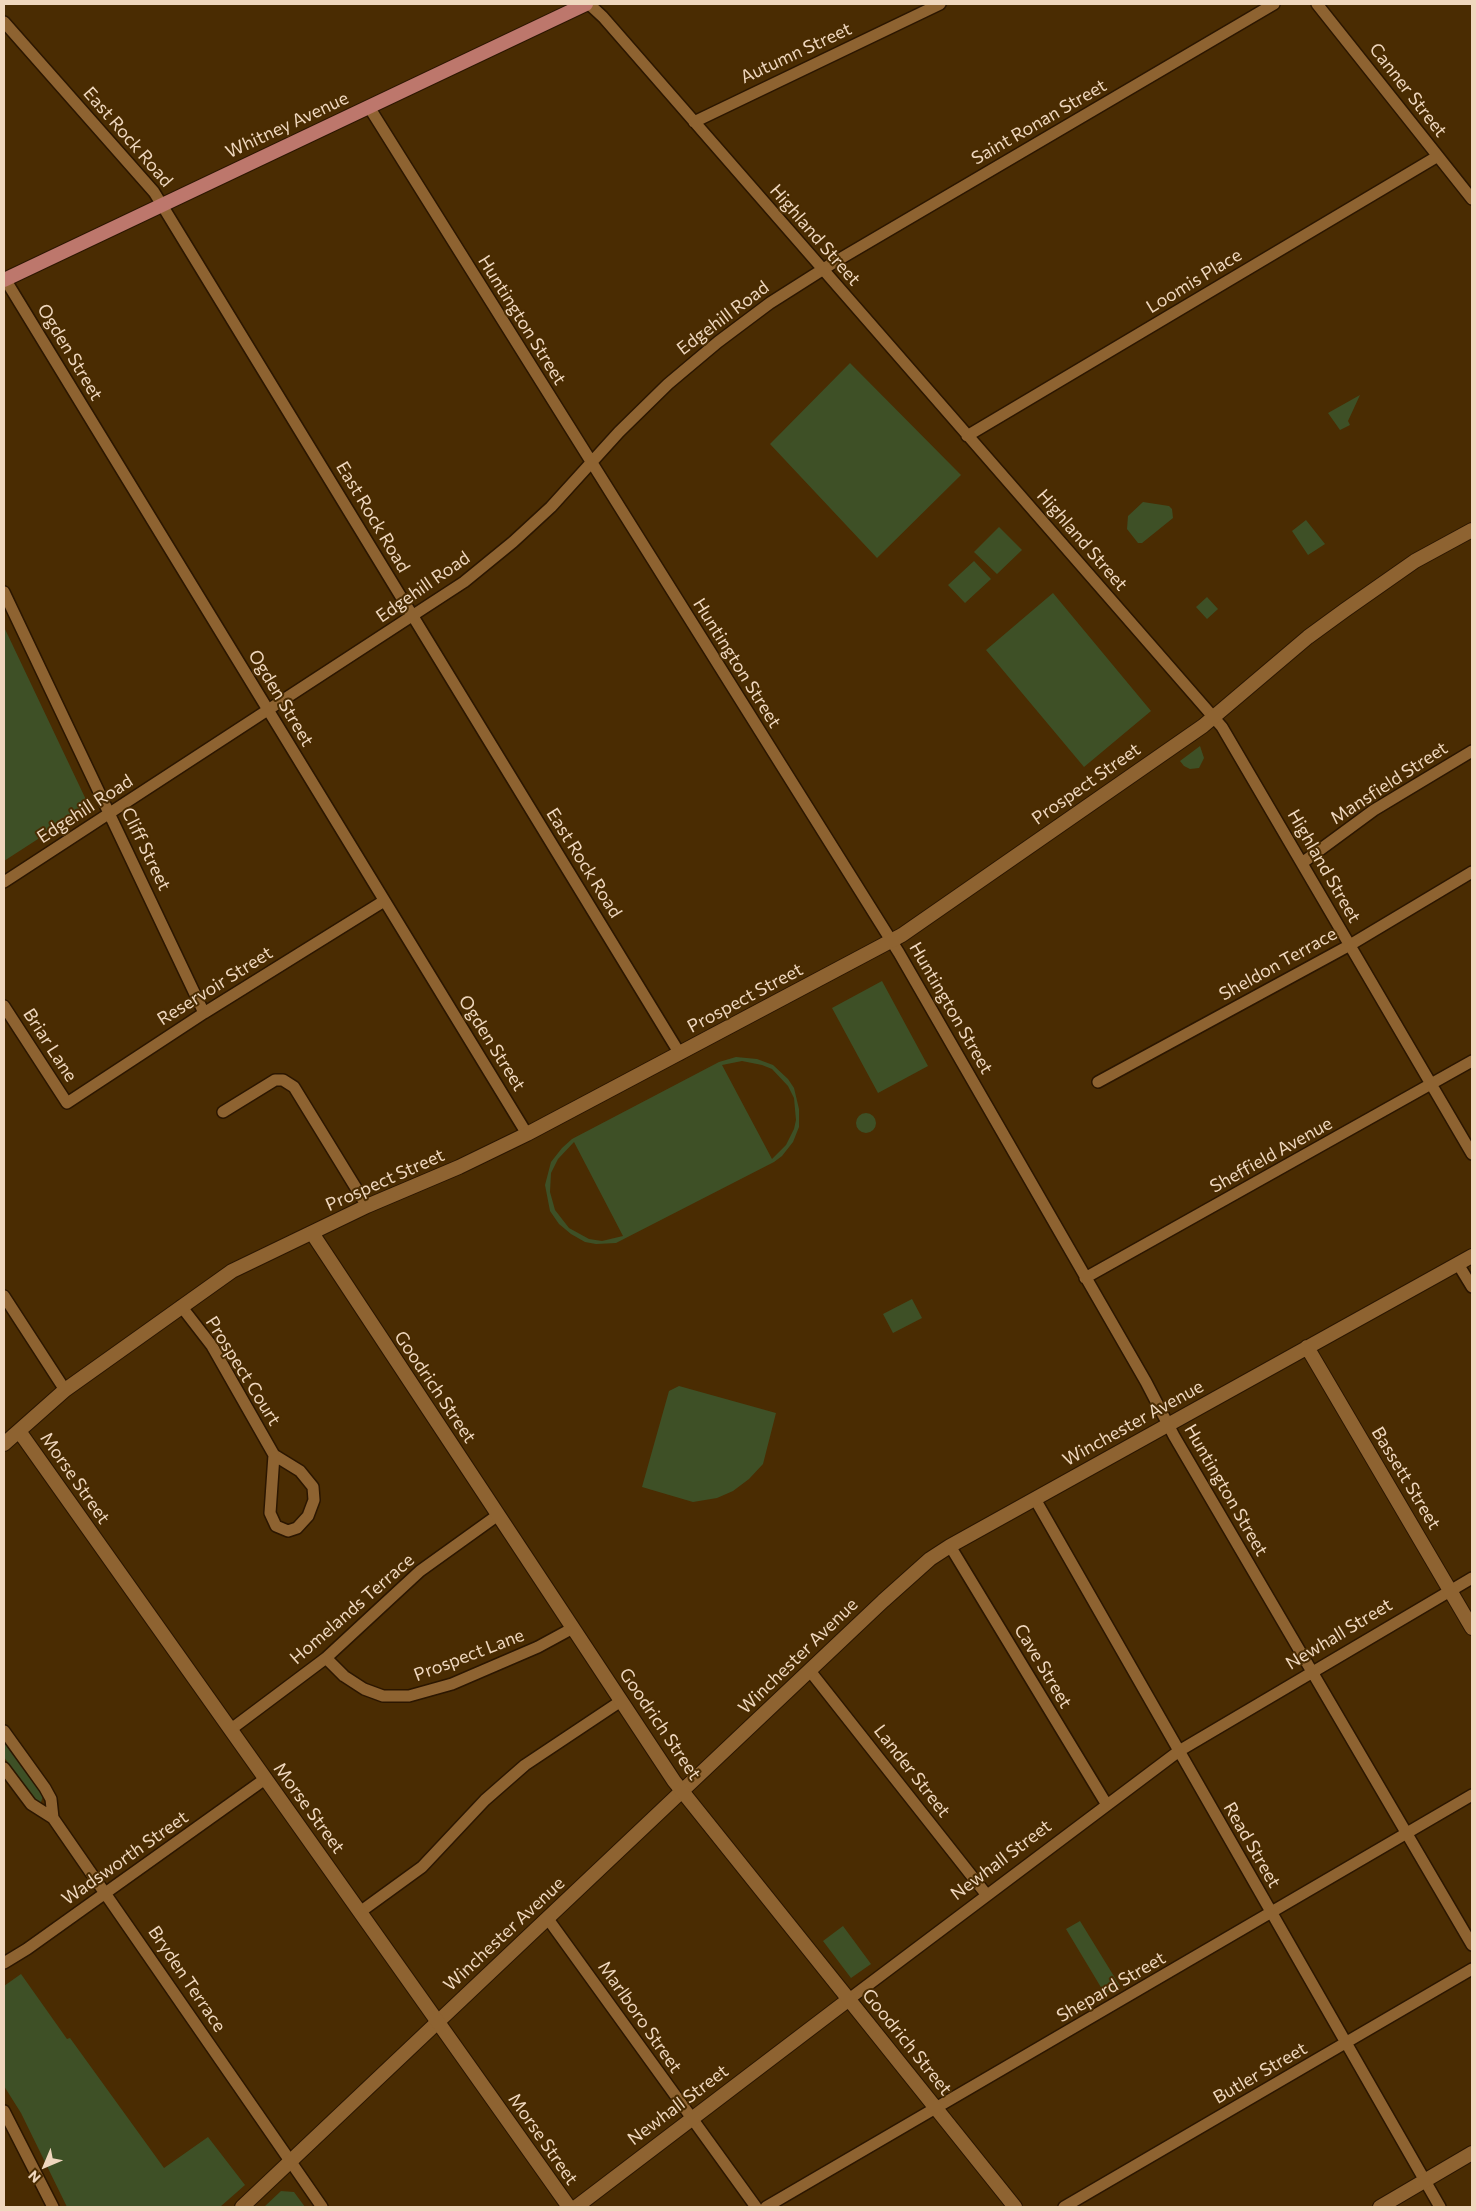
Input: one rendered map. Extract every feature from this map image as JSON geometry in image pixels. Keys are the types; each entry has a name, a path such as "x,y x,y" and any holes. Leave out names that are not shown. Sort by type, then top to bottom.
{"main road":[{"name":"Whitney Avenue","path":"4,280 587,4"},
{"name":"Prospect Street","path":"4,1444 65,1390 232,1271 367,1206 458,1167 527,1134 891,940 947,904 1213,717 1308,637 1414,561 1472,530"},
{"name":"Goodrich Street","path":"312,1233 682,1792 1015,2207"},
{"name":"Winchester Avenue","path":"242,2207 911,1575 950,1546 1472,1256"},
{"name":"Bassett Street","path":"1307,1348 1472,1628"},
{"name":"Morse Street","path":"19,1431 569,2207"},
{"name":"Newhall Street","path":"576,2207 848,2000"},
{"path":"1380,2207 1472,2153"}],"street":[{"name":"Highland Street","path":"587,4 603,17 1222,727 1472,1154"},
{"name":"Autumn Street","path":"694,122 940,4"},
{"name":"Saint Ronan Street","path":"822,270 1274,4"},
{"name":"Canner Street","path":"1317,4 1472,199"},
{"name":"East Rock Road","path":"5,25 154,192 162,204 680,1054"},
{"name":"Huntington Street","path":"369,107 891,940 1169,1425 1472,1945"},
{"name":"Loomis Place","path":"967,436 1438,156"},
{"name":"Edgehill Road","path":"4,882 464,582 513,542 551,507 645,406 698,357 762,309 822,270"},
{"name":"Ogden Street","path":"4,280 527,1134"},
{"name":"Cliff Street","path":"4,592 204,1013"},
{"name":"Mansfield Street","path":"1302,863 1374,810 1472,750"},
{"name":"Sheldon Terrace","path":"1098,1082 1350,944 1472,872"},
{"name":"Reservoir Street","path":"67,1103 204,1013 384,901"},
{"name":"Briar Lane","path":"4,1006 67,1103"},
{"name":"Sheffield Avenue","path":"1086,1278 1472,1061"},
{"path":"223,1112 275,1080 283,1080 294,1087 367,1206"},
{"path":"1458,1264 1472,1288"},
{"path":"4,1296 65,1390"},
{"name":"Prospect Court","path":"181,1306 212,1346 274,1455 300,1471 313,1487 312,1508 301,1525 292,1530 284,1530 276,1526 270,1513 274,1455"},
{"name":"Read Street","path":"1035,1499 1345,2044 1440,2207"},
{"name":"Homelands Terrace","path":"230,1730 326,1658 420,1571 498,1515"},
{"name":"Cave Street","path":"950,1546 1107,1805"},
{"name":"Newhall Street","path":"848,2000 1178,1751 1472,1578"},
{"name":"Prospect Lane","path":"326,1658 344,1676 364,1689 383,1696 409,1696 452,1684 538,1647 573,1628"},
{"name":"Lander Street","path":"810,1671 986,1894"},
{"path":"360,1912 422,1867 485,1800 525,1765 622,1701"},
{"name":"Bryden Terrace","path":"4,1731 45,1788 51,1799 52,1818"},
{"name":"Bryden Terrace","path":"4,1768 31,1804 52,1818 106,1893 322,2207"},
{"name":"Wadsworth Street","path":"4,1963 27,1949 266,1779"},
{"name":"Shepard Street","path":"766,2207 937,2109 1472,1795"},
{"name":"Marlboro Street","path":"548,1919 756,2207"},
{"name":"Butler Street","path":"1064,2207 1472,1968"},
{"path":"4,2111 52,2207"}],"green space":[{"path":"850,363 961,475 877,558 770,444"},
{"path":"1360,395 1348,421 1350,425 1340,430 1328,413"},
{"path":"1143,502 1169,506 1172,509 1173,518 1142,543 1138,543 1127,529 1128,516"},
{"path":"1306,520 1325,544 1308,555 1292,531"},
{"path":"999,527 1022,550 997,574 974,552"},
{"path":"974,561 991,579 965,603 948,585"},
{"path":"1053,593 1151,711 1084,767 986,650"},
{"path":"1207,597 1218,609 1207,619 1196,607"},
{"path":"4,627 89,806 4,861"},
{"path":"1200,746 1204,758 1199,768 1190,769 1184,766 1180,761"},
{"path":"882,981 928,1066 878,1093 832,1008"},
{"path":"736,1057 757,1059 773,1065 788,1079 794,1088 799,1109 799,1127 793,1142 782,1156 774,1162 616,1243 596,1244 585,1242 559,1224 550,1211 545,1185 551,1162 562,1148 572,1139 719,1062","holes":["742,1061 772,1069 788,1086 794,1098 796,1120 794,1129 786,1145 772,1159 722,1065","574,1142 623,1236 602,1241 589,1239 569,1228 555,1210 550,1192 551,1173 558,1159"]},
{"path":"866,1113 873,1116 876,1123 873,1130 866,1133 859,1130 856,1123 859,1116"},
{"path":"912,1299 922,1318 893,1333 883,1314"},
{"path":"679,1386 776,1413 763,1464 749,1479 733,1491 717,1498 693,1502 642,1487 669,1391"},
{"path":"4,1740 43,1796 41,1802 39,1803 33,1798 4,1757"},
{"path":"1080,1921 1120,1986 1105,1994 1066,1929"},
{"path":"843,1926 871,1964 851,1978 823,1941"},
{"path":"21,1974 67,2039 70,2038 164,2168 208,2137 245,2185 220,2207 67,2207 21,2113 4,2086 4,1986"},
{"path":"281,2191 294,2192 305,2207 264,2207"}]}
